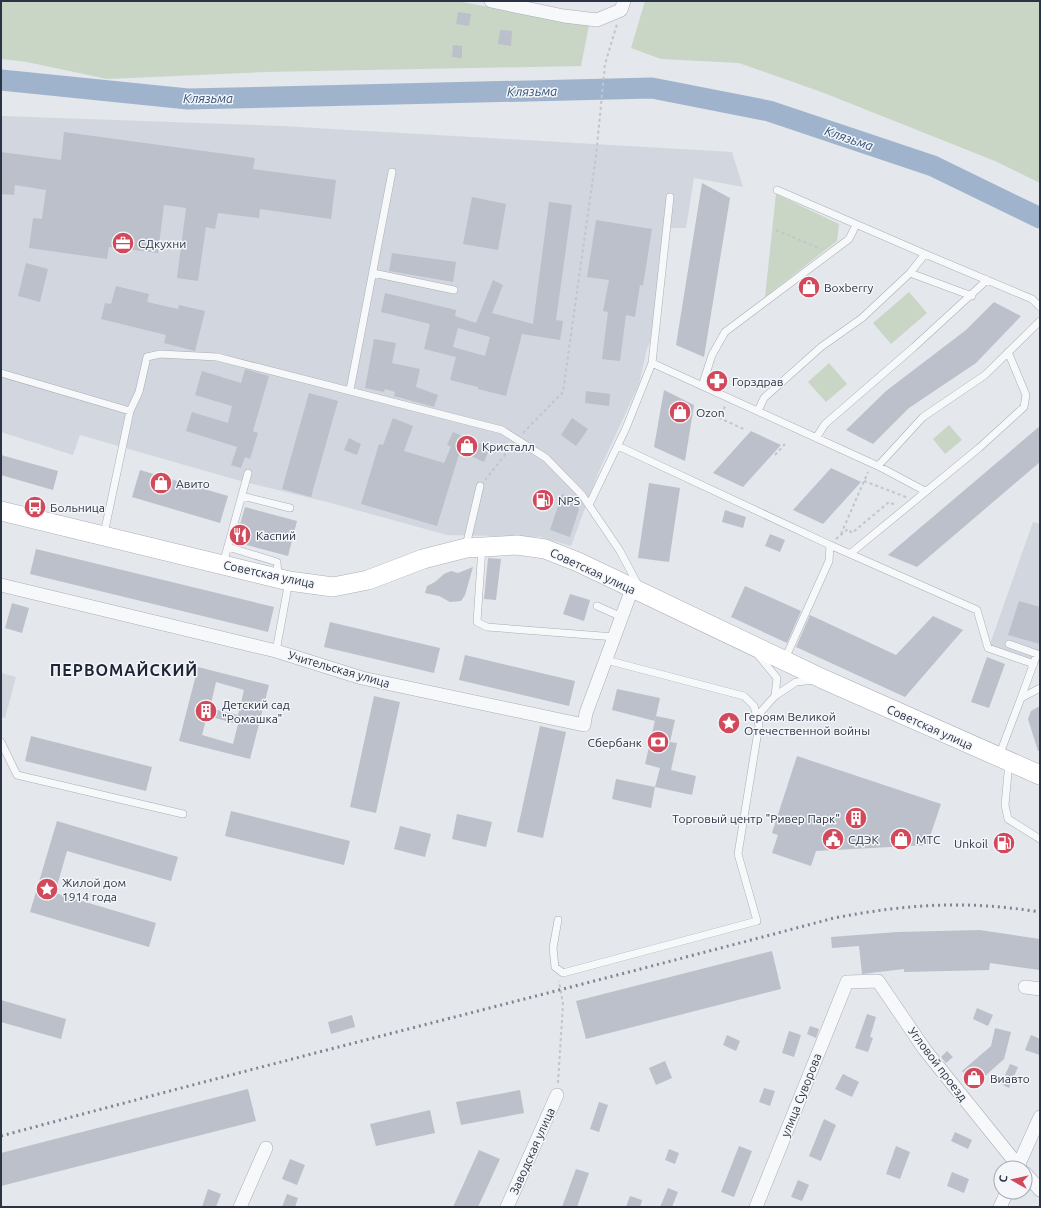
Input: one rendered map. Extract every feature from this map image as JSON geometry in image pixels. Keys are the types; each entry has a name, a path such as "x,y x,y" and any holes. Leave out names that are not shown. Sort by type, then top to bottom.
{"main road":[{"name":"Советская улица","path":"1,511 104,534 225,556 284,579 333,587 368,580 422,559 474,548 516,545 545,549 578,562 638,592 823,679 1003,760 1037,771"}],"street":[{"path":"491,1 564,16 597,20 622,5"},
{"name":"Учительская улица","path":"1,585 276,651 362,678 584,725 586,713 622,616 638,592"},
{"name":"Угловой проезд","path":"847,982 878,981 925,1050 1013,1160"},
{"name":"улица Суворова","path":"756,1207 847,982"},
{"path":"1025,987 1040,989"},
{"name":"Заводская улица","path":"507,1207 557,1095"},
{"path":"1023,1160 1040,1117"},
{"path":"240,1207 266,1148"},
{"name":"Угловой проезд","path":"1033,1183 1040,1190"}],"lane":[{"path":"350,390 392,172"},
{"path":"777,190 1032,299 1040,308"},
{"path":"589,505 618,446 652,363 670,197"},
{"path":"702,386 712,356 725,332 849,239 856,225"},
{"path":"758,411 764,398 821,347 862,318 910,273 925,254"},
{"path":"373,272 454,290"},
{"path":"910,273 972,296"},
{"path":"816,438 825,424 972,296 987,280"},
{"path":"875,465 923,417 985,375 1040,321"},
{"path":"851,553 924,491 979,448 1024,407 1026,395 1008,352"},
{"path":"104,534 130,411 139,392 147,357 160,354 216,357 502,430 546,458 582,495 620,551 638,592"},
{"path":"652,363 875,465 924,491"},
{"path":"1,373 130,411"},
{"path":"618,446 830,545 977,610 988,648 1034,664"},
{"path":"225,556 248,473"},
{"path":"480,486 474,548 477,622 487,627 614,637"},
{"path":"242,496 290,508"},
{"path":"784,661 829,561 830,545"},
{"path":"276,651 284,579"},
{"path":"597,606 622,616"},
{"path":"1009,644 1039,655 1021,698 1003,760 1005,805 1008,819 1040,838"},
{"path":"750,645 777,678 775,696"},
{"path":"558,920 553,948 555,967 563,973 757,921 738,854 759,725 758,715 754,706 744,696 606,660"},
{"path":"758,715 775,696 796,682 823,679"},
{"path":"1021,698 1040,688"},
{"path":"1,742 17,775 182,814"}],"path":[{"path":"480,486 517,440 563,392 596,156 605,64 622,5"},
{"path":"776,230 830,253"},
{"path":"722,415 726,405"},
{"path":"718,413 717,417 746,430"},
{"path":"775,455 785,444"},
{"path":"841,535 864,480 875,465"},
{"path":"864,480 909,498 904,502"},
{"path":"830,545 848,528 852,533 889,502 899,507"},
{"path":"557,1095 563,1004 561,990"}],"shaded area":[{"path":"1,116 281,126 732,152 743,187 694,178 686,228 665,228 650,342 639,384 599,471 571,546 540,537 447,535 331,503 237,480 80,435 73,455 1,432"},
{"path":"1033,522 1040,524 1040,664 989,647"},
{"path":"1,673 16,677 5,718 1,717"}],"green space":[{"path":"1,1 457,1 589,25 581,66 265,72 107,79 27,62 1,59"},
{"path":"645,1 1040,1 1040,183 995,161 824,93 739,63 661,59 631,48"},
{"path":"776,194 839,224 837,241 765,297"},
{"path":"909,292 927,313 891,344 873,323"},
{"path":"829,363 847,384 826,402 808,382"},
{"path":"949,425 962,440 945,454 933,439"}],"building":[{"path":"458,12 471,14 469,26 456,24"},
{"path":"500,30 512,31 511,46 498,44"},
{"path":"453,45 462,46 462,58 452,57"},
{"path":"64,132 255,158 253,169 336,180 331,219 260,209 259,218 218,213 215,229 206,227 198,281 177,278 186,208 164,205 158,253 109,247 107,259 29,248 33,218 42,219 46,190 15,185 14,195 1,194 1,152 61,160"},
{"path":"702,183 730,198 704,357 676,345"},
{"path":"472,197 506,204 498,250 463,244"},
{"path":"549,202 572,205 556,320 563,321 560,340 522,334 506,396 450,380 456,357 424,349 430,324 381,312 385,293 456,310 455,316 476,323 493,280 503,285 492,313 533,324","holes":["458,328 490,337 485,356 453,347"]},
{"path":"596,220 652,229 643,286 640,285 635,317 626,315 620,361 602,359 608,312 603,311 609,280 587,277"},
{"path":"392,253 456,262 453,282 389,271"},
{"path":"26,263 48,269 40,302 18,296"},
{"path":"116,286 149,294 147,302 178,309 179,305 205,311 195,351 164,343 166,335 101,319 105,303 111,304"},
{"path":"994,302 1021,316 976,363 909,408 873,444 846,430 886,391 966,330"},
{"path":"374,339 396,343 392,363 420,369 416,387 438,395 434,407 394,396 395,392 385,389 384,392 365,388"},
{"path":"245,369 269,376 253,431 258,433 250,459 245,457 241,468 231,465 237,447 186,431 192,412 228,423 232,406 195,395 202,371 241,383"},
{"path":"664,390 694,405 685,461 654,447"},
{"path":"586,391 610,394 609,406 585,403"},
{"path":"309,393 338,401 311,497 282,489"},
{"path":"393,418 413,426 404,451 444,463 451,447 447,445 453,432 490,448 484,462 460,451 437,526 361,504 379,444 383,445"},
{"path":"572,418 588,429 576,446 561,435"},
{"path":"1040,426 1040,462 917,567 888,555"},
{"path":"751,431 781,445 743,487 713,473"},
{"path":"349,438 361,444 357,455 344,450"},
{"path":"1,455 58,471 53,490 1,475"},
{"path":"831,468 861,482 823,524 793,510"},
{"path":"140,470 228,496 220,523 132,497"},
{"path":"649,483 680,488 669,562 638,558"},
{"path":"562,494 571,497 579,509 570,537 550,530"},
{"path":"245,507 297,521 288,556 235,542"},
{"path":"725,510 746,517 743,528 722,522"},
{"path":"770,534 785,540 780,552 765,546"},
{"path":"36,549 274,607 268,632 30,574"},
{"path":"488,558 501,559 496,600 484,599"},
{"path":"473,567 465,595 461,601 450,602 439,596 425,593 427,586 435,582 444,574 451,571 458,573"},
{"path":"745,586 801,611 787,643 731,617"},
{"path":"570,594 590,600 584,621 563,614"},
{"path":"1019,601 1040,607 1040,644 1008,635"},
{"path":"12,603 29,608 22,633 5,628"},
{"path":"810,615 896,655 933,616 963,630 905,697 796,647"},
{"path":"330,622 440,648 434,673 324,647"},
{"path":"465,655 575,681 569,706 459,680"},
{"path":"987,657 1005,664 989,708 971,702"},
{"name":"Детский сад \"Ромашка\"","path":"198,667 269,685 250,759 179,741","holes":["216,682 244,690 238,715 210,708","207,716 238,724 233,744 202,735"]},
{"path":"617,689 660,698 655,721 612,710"},
{"path":"374,696 400,702 376,813 350,807"},
{"path":"1040,706 1040,751 1038,751 1028,719 1031,711"},
{"path":"656,716 675,720 670,742 677,743 671,770 696,776 692,795 655,787 660,768 645,764"},
{"path":"540,726 566,732 543,838 517,832"},
{"path":"31,736 152,767 146,791 25,761"},
{"name":"Торговый центр \"Ривер Парк\"","path":"797,756 941,804 927,845 816,851 811,866 772,853 778,835 772,833"},
{"path":"616,779 655,787 651,808 612,799"},
{"path":"231,811 350,841 344,865 225,836"},
{"path":"457,814 492,822 486,847 452,839"},
{"path":"57,821 178,857 171,881 67,851 55,893 156,923 149,947 30,912"},
{"path":"400,826 431,834 425,857 394,849"},
{"path":"980,930 1040,939 1040,970 990,963 989,970 904,972 904,969 862,974 859,946 832,948 831,937 897,932"},
{"path":"772,951 781,989 586,1039 576,1001"},
{"path":"1,1000 66,1019 61,1039 1,1022"},
{"path":"977,1008 993,1015 988,1026 973,1019"},
{"path":"867,1014 876,1017 870,1037 873,1038 868,1052 855,1048"},
{"path":"352,1015 355,1027 331,1034 328,1022"},
{"path":"810,1026 819,1029 816,1038 807,1034"},
{"path":"995,1028 1011,1032 1004,1059 975,1085 962,1071 991,1046"},
{"path":"789,1031 801,1035 794,1057 782,1053"},
{"path":"727,1035 740,1041 736,1051 723,1045"},
{"path":"1031,1035 1040,1039 1040,1055 1025,1050"},
{"path":"947,1051 953,1057 946,1063 941,1057"},
{"path":"665,1061 672,1078 656,1085 649,1068"},
{"path":"1010,1064 1018,1067 1009,1088 1001,1084"},
{"path":"843,1074 859,1082 852,1097 835,1089"},
{"path":"764,1088 775,1091 770,1106 759,1102"},
{"path":"248,1089 256,1121 1,1186 1,1153"},
{"path":"520,1090 524,1113 461,1125 456,1102"},
{"path":"599,1102 608,1105 599,1132 590,1129"},
{"path":"430,1110 435,1133 376,1146 370,1124"},
{"path":"824,1119 836,1125 821,1161 809,1156"},
{"path":"955,1132 972,1140 968,1149 951,1141"},
{"path":"739,1146 752,1151 734,1197 721,1192"},
{"path":"896,1146 910,1152 900,1179 886,1174"},
{"path":"669,1149 679,1153 675,1164 665,1160"},
{"path":"479,1150 500,1159 478,1207 453,1207"},
{"path":"290,1159 305,1165 297,1185 282,1179"},
{"path":"576,1169 589,1173 577,1207 562,1207"},
{"path":"952,1172 969,1179 964,1193 947,1186"},
{"path":"798,1180 809,1185 802,1201 791,1197"},
{"path":"668,1188 678,1192 672,1207 660,1207"},
{"path":"208,1189 221,1194 216,1207 202,1207"},
{"path":"287,1194 298,1198 295,1207 282,1207"},
{"path":"630,1196 642,1200 640,1207 626,1207"}],"waterway":[{"name":"Клязьма","path":"1,80 188,99 652,88 769,111 933,166 1040,218"}],"railway":[{"path":"1,1136 834,918 887,909 937,905 986,906 1040,912"}],"place":[{"name":"СДкухни","path":"123,243"},
{"name":"Boxberry","path":"809,287"},
{"name":"Горздрав","path":"717,381"},
{"name":"Ozon","path":"680,412"},
{"name":"Кристалл","path":"467,446"},
{"name":"Авито","path":"161,483"},
{"name":"NPS","path":"543,500"},
{"name":"Больница","path":"35,507"},
{"name":"Каспий","path":"240,535"},
{"name":"Детский сад \"Ромашка\"","path":"206,711"},
{"name":"Героям Великой Отечественной войны","path":"729,723"},
{"name":"Сбербанк","path":"658,742"},
{"name":"Торговый центр \"Ривер Парк\"","path":"856,818"},
{"name":"СДЭК","path":"833,839"},
{"name":"МТС","path":"901,839"},
{"name":"Unkoil","path":"1004,843"},
{"name":"Жилой дом 1914 года","path":"47,889"},
{"name":"Виавто","path":"974,1078"}],"district":[{"name":"ПЕРВОМАЙСКИЙ","path":"124,670"}]}
